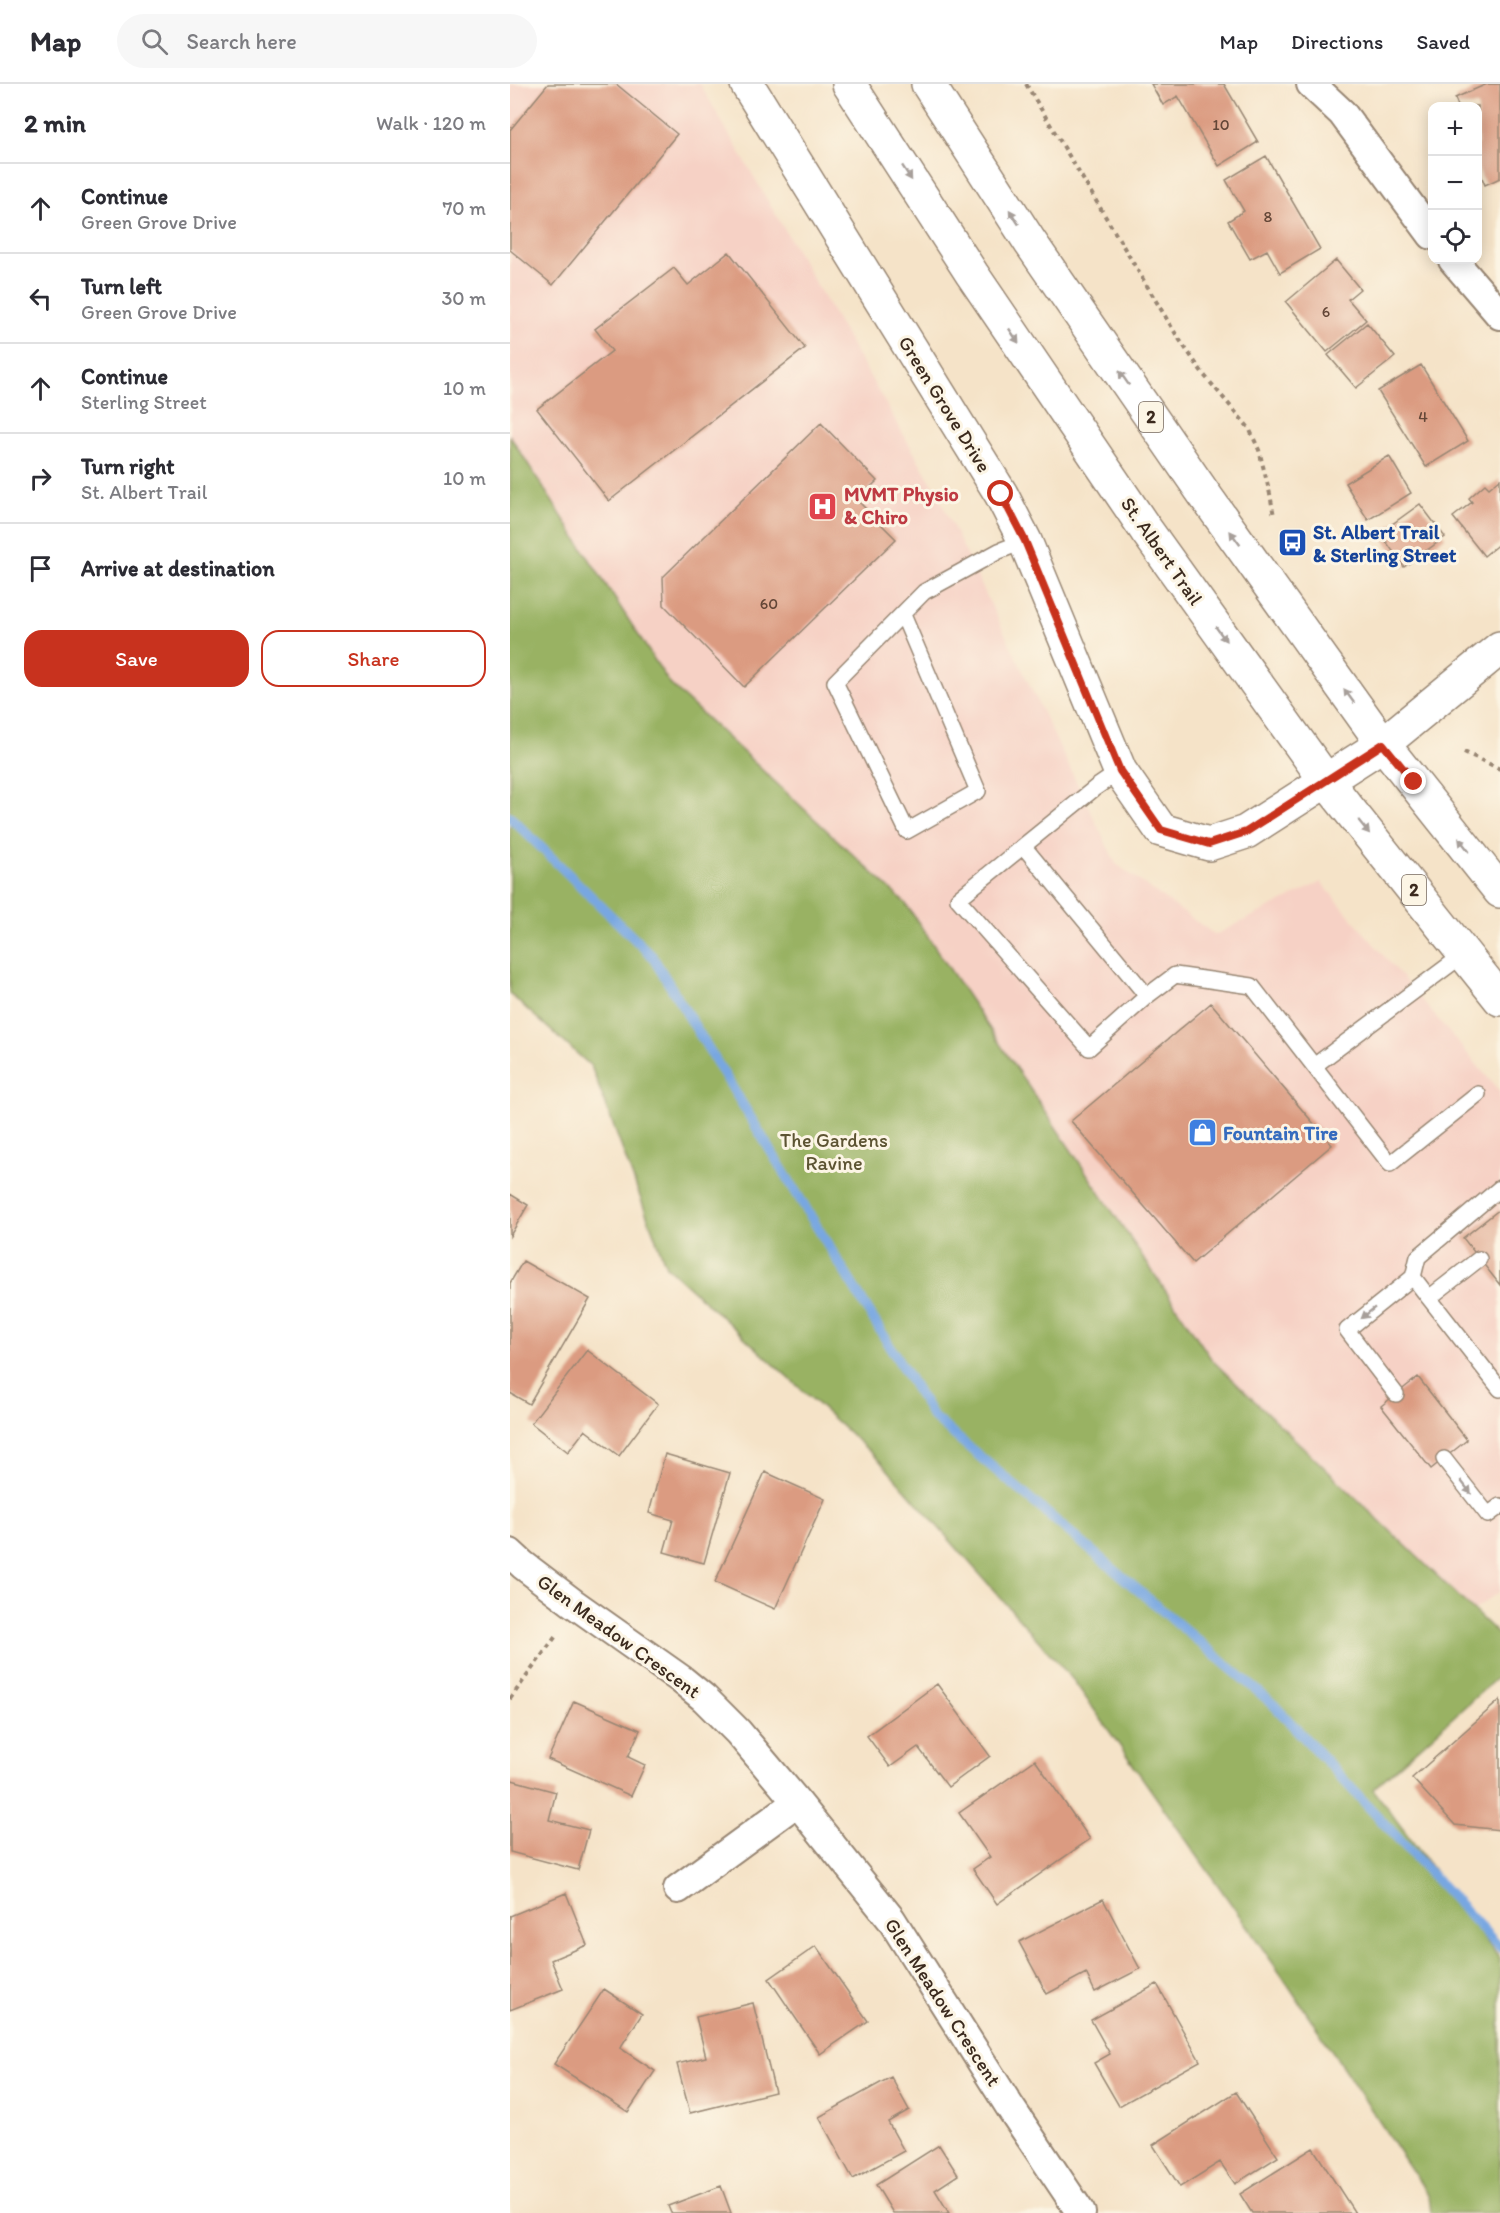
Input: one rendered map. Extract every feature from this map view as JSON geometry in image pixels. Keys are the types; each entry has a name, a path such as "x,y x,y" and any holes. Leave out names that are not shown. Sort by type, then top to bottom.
{"main road":[{"name":"Green Grove Drive","path":"747,84 1001,494 1025,541 1120,771 1161,830 1209,844 1246,832 1383,744 1500,648"},
{"name":"St. Albert Trail","path":"849,84 972,274 1146,530 1327,782 1500,999"},
{"name":"2","path":"928,84 1030,242 1204,494 1383,744 1500,891"}],"street":[{"path":"1311,84 1342,113 1428,230"},
{"path":"1338,84 1342,113"},
{"path":"1456,264 1500,315"},
{"name":"Glen Meadow Crescent","path":"510,1553 573,1603 656,1660 704,1698 738,1732 891,1919 1078,2212"},
{"path":"678,1889 797,1802"}],"lane":[{"path":"903,615 978,791 907,831 835,682 924,592 999,551 1025,541"},
{"path":"1120,771 1095,788 958,899 1089,1048 1147,996 1176,975 1252,986 1390,1164 1478,1094"},
{"path":"1024,847 1147,996"},
{"path":"1314,1066 1464,954"},
{"path":"1396,1394 1347,1330 1413,1277 1418,1257 1500,1188"},
{"path":"1429,1298 1479,1259"},
{"path":"1413,1277 1499,1386"},
{"path":"1444,1459 1488,1515 1500,1506"}],"path":[{"path":"1026,84 1177,336 1204,375 1249,428 1259,450 1274,516"},
{"path":"1464,752 1500,770"},
{"path":"510,1700 556,1636"}],"shaded area":[{"path":"510,84 700,84 934,487 1116,864 1215,935 1321,882 1500,1092 1500,1591 1473,1611 1212,1360 906,904 670,684 510,436"}],"green space":[{"name":"The Gardens Ravine","path":"510,436 670,684 906,904 1212,1360 1500,1636 1500,1675 1373,1789 1500,1959 1500,2213 1431,2213 1429,2196 1282,1976 1074,1681 880,1461 666,1266 591,1066 510,994"}],"building":[{"path":"548,84 616,84 677,134 553,285 510,250 510,130"},
{"path":"1151,84 1224,84 1258,142 1219,166 1178,96 1163,105"},
{"path":"1487,84 1500,84 1500,178 1485,185 1482,178 1482,102 1456,102 1455,98"},
{"path":"1266,156 1320,249 1280,273 1267,250 1250,259 1228,221 1244,211 1226,180"},
{"path":"729,252 805,348 609,501 537,409 612,351 595,329 674,268 688,285"},
{"path":"1336,260 1360,289 1348,299 1366,320 1327,352 1286,302"},
{"path":"1367,323 1395,357 1356,388 1328,355"},
{"path":"1421,365 1468,441 1426,467 1378,391"},
{"path":"821,423 877,481 857,500 896,539 744,687 664,605 663,577"},
{"path":"1389,456 1411,493 1368,520 1345,483"},
{"path":"1500,479 1500,543 1484,556 1453,517 1472,502 1469,498 1485,484 1489,488"},
{"path":"1420,504 1445,537 1404,567 1380,533"},
{"name":"Fountain Tire","path":"1211,1003 1332,1145 1193,1263 1071,1121"},
{"path":"510,1194 528,1205 510,1236"},
{"path":"1500,1209 1500,1285 1463,1238"},
{"path":"523,1261 590,1299 529,1404 510,1393 510,1283"},
{"path":"587,1350 658,1404 619,1456 585,1430 568,1452 531,1423"},
{"path":"1418,1377 1467,1440 1431,1469 1381,1406"},
{"path":"665,1454 730,1473 704,1563 664,1552 673,1520 649,1513"},
{"path":"765,1472 825,1499 775,1609 715,1582"},
{"path":"937,1684 990,1756 948,1787 918,1747 890,1767 867,1736"},
{"path":"1500,1700 1500,1830 1455,1825 1412,1778"},
{"path":"574,1701 640,1730 628,1757 645,1765 631,1796 548,1759"},
{"path":"1035,1760 1090,1839 997,1904 973,1869 990,1857 959,1813"},
{"path":"512,1780 556,1792 549,1820 589,1830 578,1870 510,1852 510,1787"},
{"path":"566,1893 587,1945 551,1960 563,1989 510,2010 510,1916"},
{"path":"1103,1899 1140,1969 1095,1992 1086,1973 1047,1994 1019,1942"},
{"path":"816,1946 868,2021 820,2054 769,1979"},
{"path":"1157,1984 1200,2061 1119,2106 1094,2063 1110,2054 1091,2020"},
{"path":"604,1989 642,2014 620,2048 655,2071 628,2112 554,2064"},
{"path":"753,2003 775,2092 690,2113 677,2064 706,2057 696,2017"},
{"path":"891,2077 909,2110 888,2122 904,2151 853,2179 819,2117"},
{"path":"1236,2092 1278,2157 1235,2184 1220,2162 1180,2187 1153,2145"},
{"path":"939,2145 958,2175 935,2190 949,2213 893,2213 876,2185"},
{"path":"1313,2148 1355,2213 1252,2213 1240,2194"},
{"path":"721,2186 731,2213 671,2213 668,2206"}],"waterway":[{"path":"510,817 652,956 933,1417 1273,1704 1500,1948"}],"place":[{"name":"MVMT Physio & Chiro","path":"823,506"},
{"name":"St. Albert Trail & Sterling Street","path":"1292,543"},
{"name":"Fountain Tire","path":"1202,1133"}],"route":[{"path":"1001,494 1025,541 1120,771 1161,830 1209,844 1246,832 1383,744 1414,782"}]}
